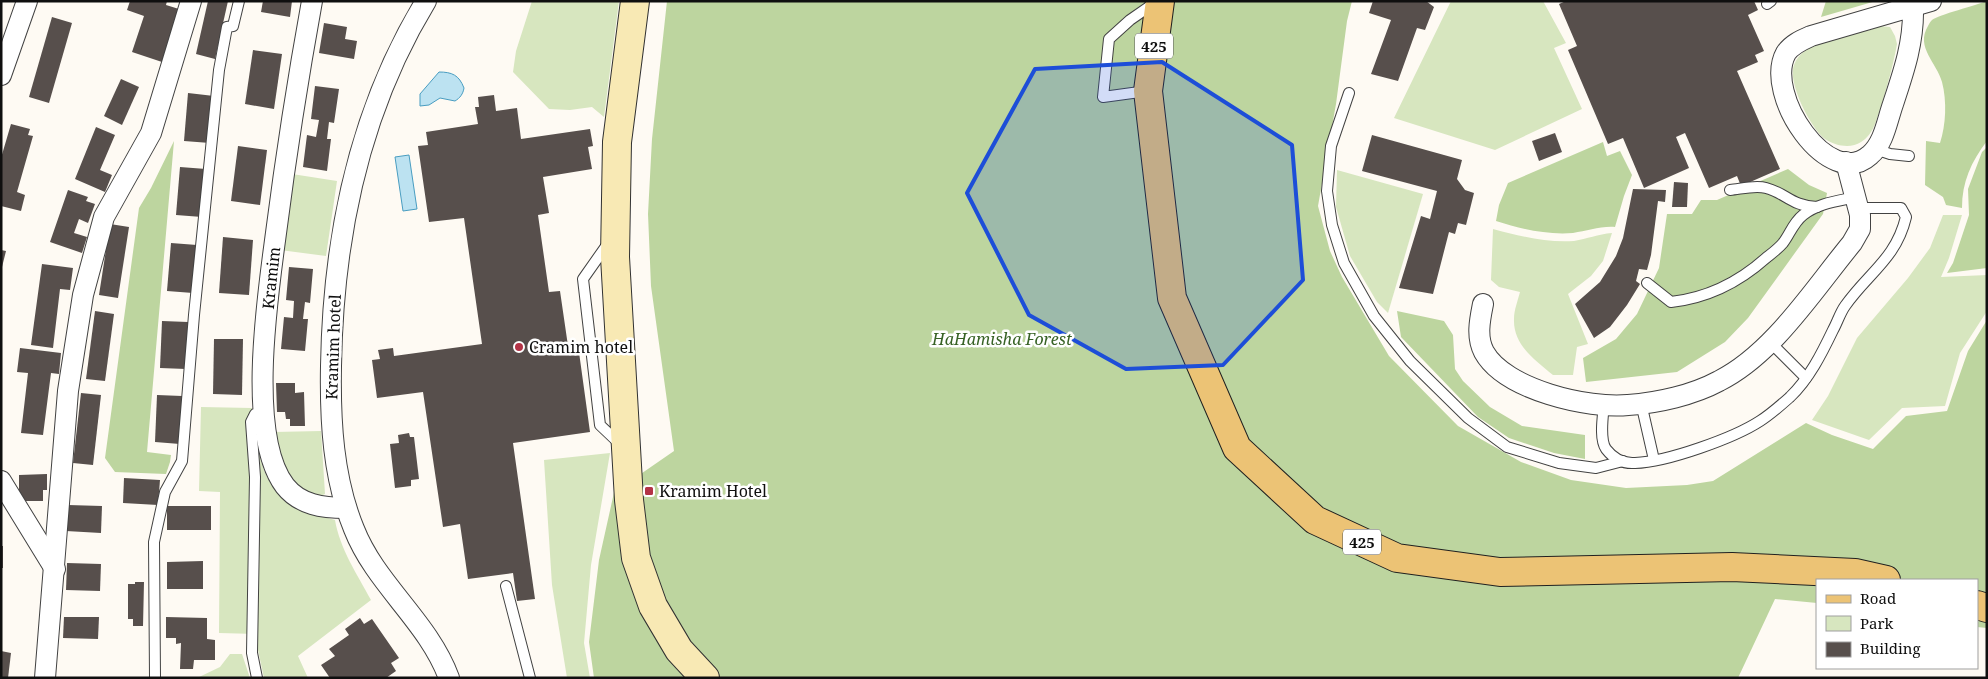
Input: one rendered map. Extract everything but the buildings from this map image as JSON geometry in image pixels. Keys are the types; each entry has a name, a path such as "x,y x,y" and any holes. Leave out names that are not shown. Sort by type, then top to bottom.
{"main road":[{"path":"634,1 617,142 615,233 629,500 636,558 653,606 679,650 704,678"},
{"name":"425","path":"1158,1 1148,91 1172,298 1237,448 1315,520 1397,558 1500,572 1732,567 1855,573 1882,579"}],"street":[{"path":"1,75 27,1"},
{"path":"45,678 68,391 83,295 104,217 150,133 191,1"},
{"name":"Kramim","path":"312,1 294,107 272,262 263,353 264,413 269,448 274,464 285,486 309,504 330,508 346,508"},
{"name":"Kramim hotel","path":"426,1 397,55 372,116 357,166 342,236 332,318 331,392 335,457 346,508 354,531 371,563 428,636 439,654 449,678"},
{"path":"1918,3 1905,68 1879,145 1875,149 1859,161 1846,162 1835,159 1815,148 1803,134 1783,93 1782,63 1787,51 1797,42 1918,3"},
{"path":"1483,304 1479,321 1480,337 1484,352 1507,376 1533,389 1568,400 1627,405 1688,393 1719,381 1749,362 1770,343 1852,242 1860,229 1857,203 1846,162"},
{"path":"1,481 54,569"}],"lane":[{"path":"156,678 154,542 165,492 182,461 219,70 227,27 233,26 239,1"},
{"path":"1148,91 1103,97 1109,39 1130,20 1158,1"},
{"path":"1349,93 1331,146 1327,191 1332,225 1344,263 1374,316 1417,368 1468,418 1507,447 1560,463 1596,468 1623,461"},
{"path":"1875,149 1890,154 1909,156"},
{"path":"1604,404 1603,436 1605,448 1618,460 1634,463 1667,458 1734,434 1761,420 1791,397 1806,378 1828,341 1844,307 1891,254 1902,233 1906,217 1901,208 1857,203 1817,207 1796,204 1766,188 1730,190"},
{"path":"1647,283 1671,302 1692,299 1718,291 1750,272 1782,244 1795,223 1803,215 1817,207"},
{"path":"1770,343 1806,378"},
{"path":"1641,403 1654,460"},
{"path":"257,678 252,654 255,477 251,422 255,414 264,413"},
{"path":"506,586 530,678"}],"highlighted area":[{"path":"1162,62 1292,145 1303,280 1223,365 1126,369 1029,315 967,193 1035,69"}],"green space":[{"path":"532,1 619,1 604,117 592,107 570,110 549,109 513,72 516,51"},
{"name":"HaHamisha Forest","path":"667,1 1352,1 1347,21 1336,104 1318,206 1330,251 1342,277 1389,356 1458,426 1521,462 1571,480 1626,488 1687,485 1713,481 1806,423 1832,435 1873,449 1906,416 1947,411 1968,351 1987,320 1987,628 1978,627 1978,579 1816,579 1816,603 1775,599 1738,678 594,678 589,642 599,560 615,488 632,480 674,451 651,286 648,214 652,139"},
{"path":"1451,1 1543,1 1566,43 1554,48 1582,109 1495,150 1394,118"},
{"path":"1826,1 1876,1 1821,17"},
{"path":"1987,1 1987,141 1968,173 1962,199 1962,208 1946,205 1943,197 1925,185 1926,141 1940,143 1944,129 1945,105 1942,82 1928,55 1924,41 1925,34 1932,20"},
{"path":"1879,26 1890,27 1897,44 1888,85 1875,124 1868,137 1857,144 1843,146 1833,143 1819,134 1807,116 1794,82 1794,65 1806,50 1816,45 1827,40 1870,30"},
{"path":"174,141 147,452 171,455 170,462 166,474 115,472 105,458 139,208"},
{"path":"1603,142 1607,156 1620,151 1632,175 1615,227 1573,233 1553,233 1524,229 1496,221 1499,205 1508,183"},
{"path":"1987,147 1987,268 1947,273 1953,263 1969,215 1968,189 1982,152"},
{"path":"1788,169 1809,185 1827,193 1823,214 1748,318 1725,342 1677,372 1586,382 1583,358 1616,339 1637,314 1659,268 1667,214 1692,214 1701,200 1717,200"},
{"path":"1337,170 1423,194 1388,313 1377,302 1350,256 1336,207"},
{"path":"292,174 337,181 326,256 280,250"},
{"path":"1943,215 1962,215 1941,277 1987,275 1987,311 1960,353 1945,406 1902,408 1869,440 1812,420 1828,396 1857,338 1908,278 1930,248"},
{"path":"1493,229 1554,241 1574,241 1612,233 1603,261 1591,276 1568,294 1588,344 1577,347 1573,375 1553,375 1532,358 1517,337 1514,319 1520,292 1499,287 1491,280"},
{"path":"1397,311 1444,321 1453,335 1455,369 1463,381 1490,407 1522,426 1585,435 1585,459 1554,453 1509,438 1478,417 1401,337"},
{"path":"201,407 252,408 263,468 270,482 279,494 293,504 335,520 345,551 371,600 298,656 308,678 264,678 258,650 258,634 219,633 220,492 199,491"},
{"path":"321,431 325,494 316,496 306,492 287,471 274,432"},
{"path":"610,453 591,565 584,643 590,678 567,678 552,585 544,460"},
{"path":"230,654 242,654 250,678 197,678 220,667"}],"water":[{"path":"439,72 457,77 464,88 462,94 455,101 440,98 429,105 420,106 420,94"},
{"path":"409,155 417,209 403,211 395,157"}],"place":[{"name":"Cramim hotel","path":"519,347"},
{"name":"Kramim Hotel","path":"649,491"}]}
